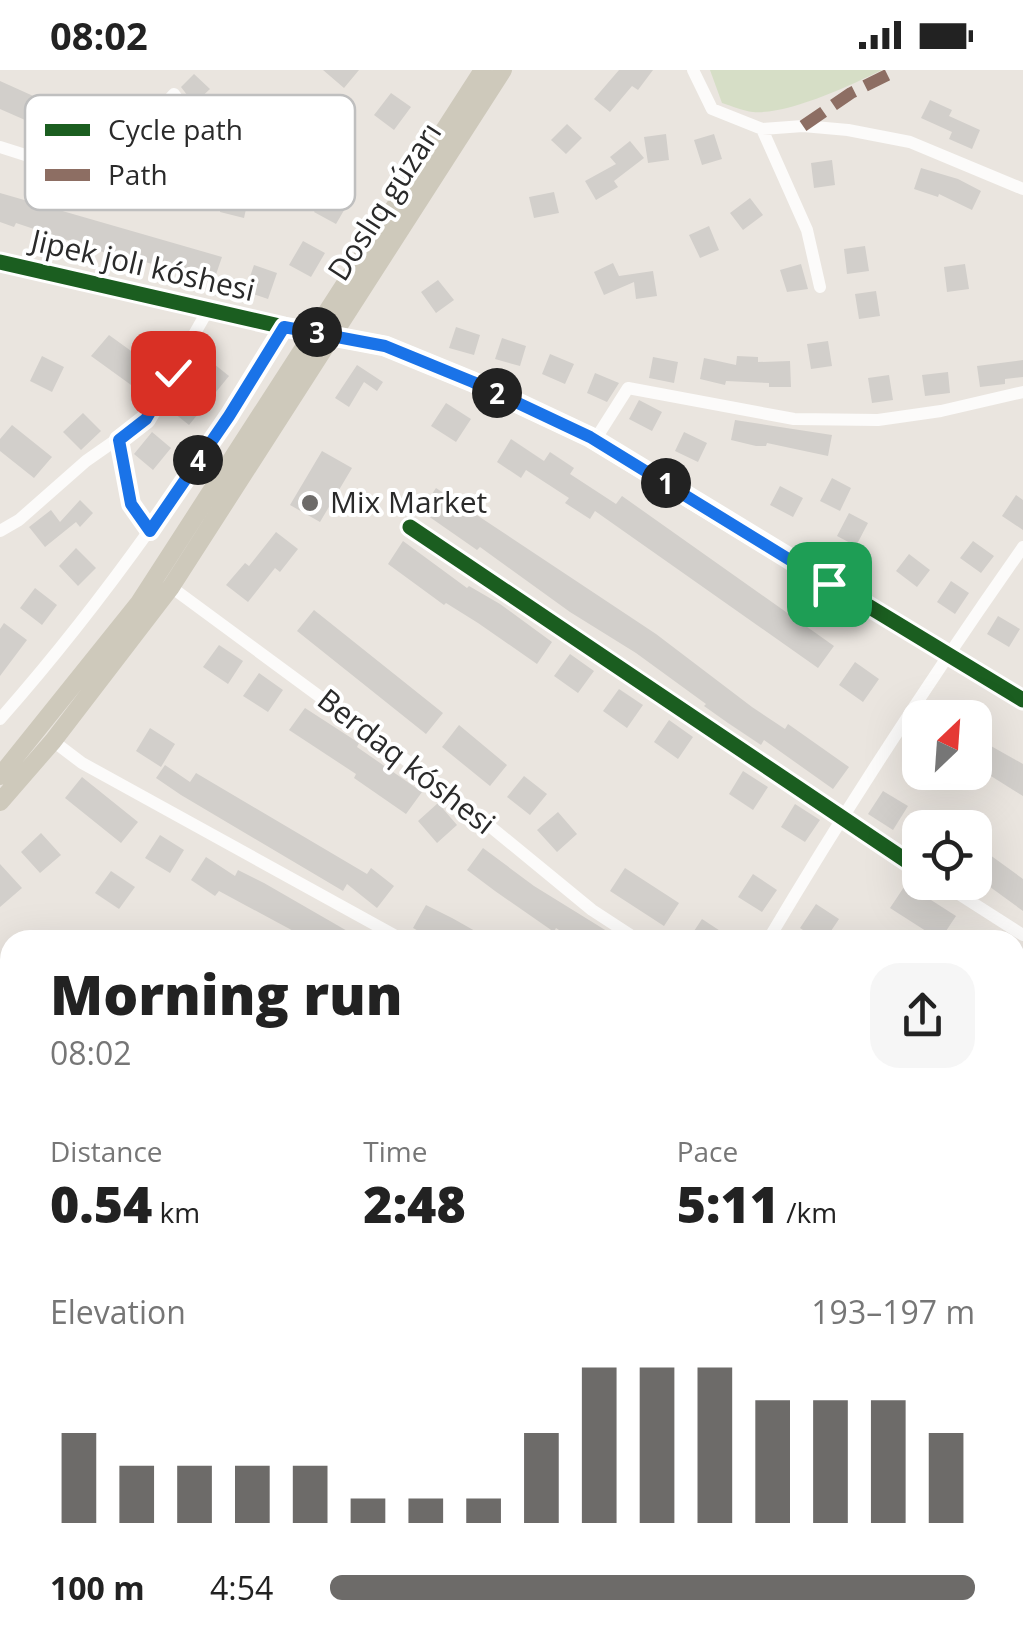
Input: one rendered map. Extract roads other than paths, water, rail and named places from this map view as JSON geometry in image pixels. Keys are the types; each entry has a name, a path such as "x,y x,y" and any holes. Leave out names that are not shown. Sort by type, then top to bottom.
{"main road":[{"name":"Doslıq gúzarı","path":"0,802 53,742 172,587 483,70"},
{"name":"Doslıq gúzarı","path":"0,776 139,604 503,70"}],"street":[{"path":"693,70 712,108 762,129 804,126 910,142 1023,189"},
{"path":"762,129 807,230 820,286"},
{"path":"0,148 25,155"},
{"name":"Jipek jolı kóshesi","path":"0,262 403,353 473,382 595,440 1023,700"},
{"path":"0,531 20,520 86,461 146,419 208,310"},
{"path":"0,719 150,531 284,327"},
{"path":"595,440 628,388 794,419 878,420 1023,392"},
{"path":"119,440 131,504 150,531"},
{"path":"410,528 902,859"},
{"path":"774,930 840,819 946,656 1023,547"},
{"name":"Berdaq kóshesi","path":"172,587 426,774 592,910 623,930"},
{"path":"53,742 82,763 385,930"},
{"path":"968,900 1014,930"}],"place":[{"name":"Mix Market","path":"310,503"}]}
